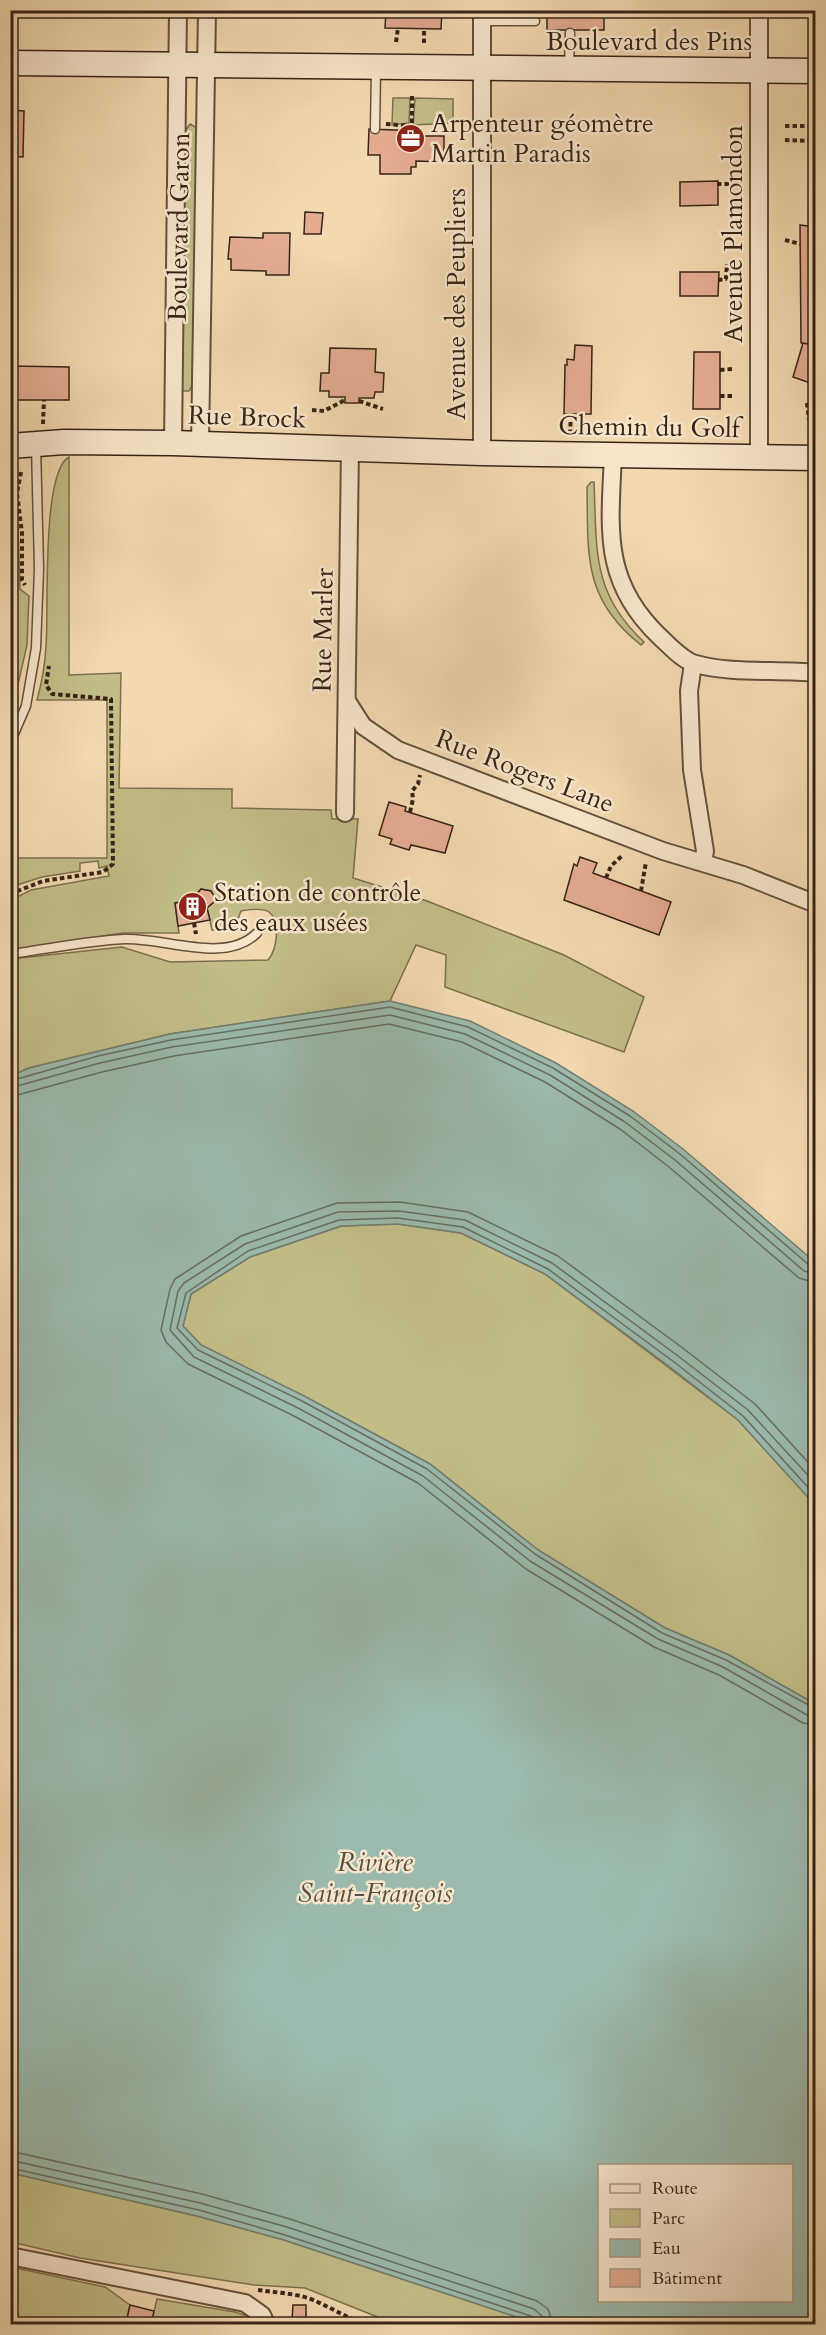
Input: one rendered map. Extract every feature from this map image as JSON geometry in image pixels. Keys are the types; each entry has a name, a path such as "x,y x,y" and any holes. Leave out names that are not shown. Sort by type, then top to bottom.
{"street":[{"name":"Boulevard Garon","path":"173,443 178,10"},
{"name":"Boulevard Garon","path":"200,444 207,10"},
{"name":"Avenue Plamondon","path":"759,10 759,457"},
{"name":"Avenue des Peupliers","path":"482,16 482,453"},
{"name":"Boulevard des Pins","path":"10,63 816,71"},
{"name":"Rue Brock","path":"16,456 40,434 173,443 482,453"},
{"name":"Rue Marler","path":"345,813 350,449"},
{"name":"Chemin du Golf","path":"482,453 816,458"},
{"path":"613,454 612,549 621,586 640,616 654,632 693,664 715,668 816,673"},
{"path":"693,664 689,682 692,752 697,811 705,851 704,862"},
{"name":"Rue Rogers Lane","path":"347,701 363,726 398,750 663,851 744,875 816,904"},
{"path":"10,2256 245,2303 262,2315 266,2325"}],"lane":[{"path":"482,16 535,21"},
{"path":"569,69 570,33"},
{"path":"375,129 376,68"},
{"path":"10,743 26,706 36,648 40,434"},
{"path":"10,954 127,939 227,947 244,945 257,933"}],"path":[{"path":"396,42 398,28"},
{"path":"424,29 424,43"},
{"path":"10,96 11,89"},
{"path":"392,126 412,128 412,96"},
{"path":"785,126 810,126"},
{"path":"785,140 816,141"},
{"path":"444,158 455,158"},
{"path":"717,184 733,184"},
{"path":"785,240 800,244"},
{"path":"718,280 726,279 727,264"},
{"path":"720,370 732,369"},
{"path":"720,396 732,396"},
{"path":"40,434 44,400"},
{"path":"312,410 324,411 345,400"},
{"path":"359,401 383,409"},
{"path":"807,403 809,418 816,420"},
{"path":"570,434 571,414"},
{"path":"16,456 17,493 22,533 22,580 28,586"},
{"path":"10,894 43,881 103,872 113,864 111,699 52,694 46,685 49,662"},
{"path":"410,812 413,799 411,791 418,784 420,775"},
{"path":"606,878 611,866 624,853"},
{"path":"641,891 646,861"}],"green space":[{"path":"393,98 410,98 409,123 392,125"},
{"path":"415,98 453,99 453,123 413,125"},
{"path":"190,124 197,128 192,386 189,391 182,391 185,131"},
{"path":"69,457 69,675 121,673 119,788 232,789 232,808 331,810 332,819 358,819 353,878 427,901 564,955 644,997 624,1052 445,987 446,955 416,945 390,1001 170,1034 29,1068 11,1076 11,959 122,947 170,962 268,960 274,950 276,936 273,916 266,910 259,909 241,911 235,927 230,930 212,930 207,908 215,901 211,891 201,889 195,895 194,900 175,903 179,933 123,933 11,950 11,900 31,890 109,876 107,866 99,868 98,861 80,863 80,871 42,877 11,887 11,858 107,858 107,700 37,700 46,653 50,514 60,468"},
{"path":"11,476 14,476 13,507 18,525 20,589 29,596 27,645 13,706 10,705"},
{"path":"594,482 600,569 614,606 644,642 641,645 608,611 593,575 589,555 587,512 587,487"},
{"path":"398,1224 461,1233 545,1274 738,1420 815,1505 815,1704 729,1655 665,1628 538,1550 430,1464 304,1396 201,1345 183,1326 191,1294 250,1257 341,1226"},
{"path":"11,2173 197,2216 284,2240 538,2324 395,2324 305,2288 254,2285 80,2258 11,2242"},
{"path":"11,2267 105,2287 130,2305 126,2323 11,2324"},
{"path":"157,2299 235,2312 250,2317 252,2324 151,2324"}],"water":[{"name":"Rivière Saint-François","path":"390,1001 470,1021 556,1063 633,1111 683,1149 815,1262 815,1505 738,1420 670,1367 545,1274 461,1233 398,1224 341,1226 250,1257 191,1294 183,1326 201,1345 304,1396 430,1464 538,1550 665,1628 729,1655 815,1704 815,2324 538,2324 284,2240 197,2216 11,2173 11,1076 29,1068 170,1034"}],"building":[{"path":"386,10 442,10 441,29 385,28"},
{"path":"547,10 604,10 604,30 547,30"},
{"path":"10,110 24,111 23,157 10,156"},
{"path":"810,116 816,116 816,130 810,131"},
{"path":"369,129 421,131 421,136 444,136 444,162 416,161 416,167 411,167 411,174 380,174 380,155 368,155"},
{"path":"718,181 718,205 680,206 680,182"},
{"path":"305,212 323,213 321,234 304,234"},
{"path":"800,225 816,227 816,346 801,343"},
{"path":"263,233 290,233 289,275 266,275 266,271 231,270 231,259 228,259 230,237 263,238"},
{"path":"680,272 719,272 718,296 680,296"},
{"path":"803,343 816,346 816,385 793,377"},
{"path":"575,345 592,346 591,414 564,414 565,365 567,365 567,359 574,360"},
{"path":"330,348 376,349 375,372 384,373 383,392 375,392 374,398 359,398 359,403 345,403 345,397 329,397 329,391 320,391 321,373 329,373"},
{"path":"694,352 720,352 720,409 693,409"},
{"path":"10,366 69,367 69,400 13,400"},
{"path":"389,802 406,807 405,811 453,826 445,853 411,845 409,850 390,844 392,839 379,835"},
{"path":"580,857 597,863 593,873 671,902 659,935 564,900 574,864 577,866"},
{"name":"Station de contrôle des eaux usées","path":"201,889 211,891 214,896 215,901 207,908 210,920 178,926 175,903 194,900"},
{"path":"130,2305 154,2311 151,2324 120,2324 121,2321 126,2323"},
{"path":"293,2305 306,2305 306,2324 289,2324 289,2320 292,2320"}],"place":[{"name":"Arpenteur géomètre Martin Paradis","path":"410,138"},
{"name":"Station de contrôle des eaux usées","path":"193,907"}]}
